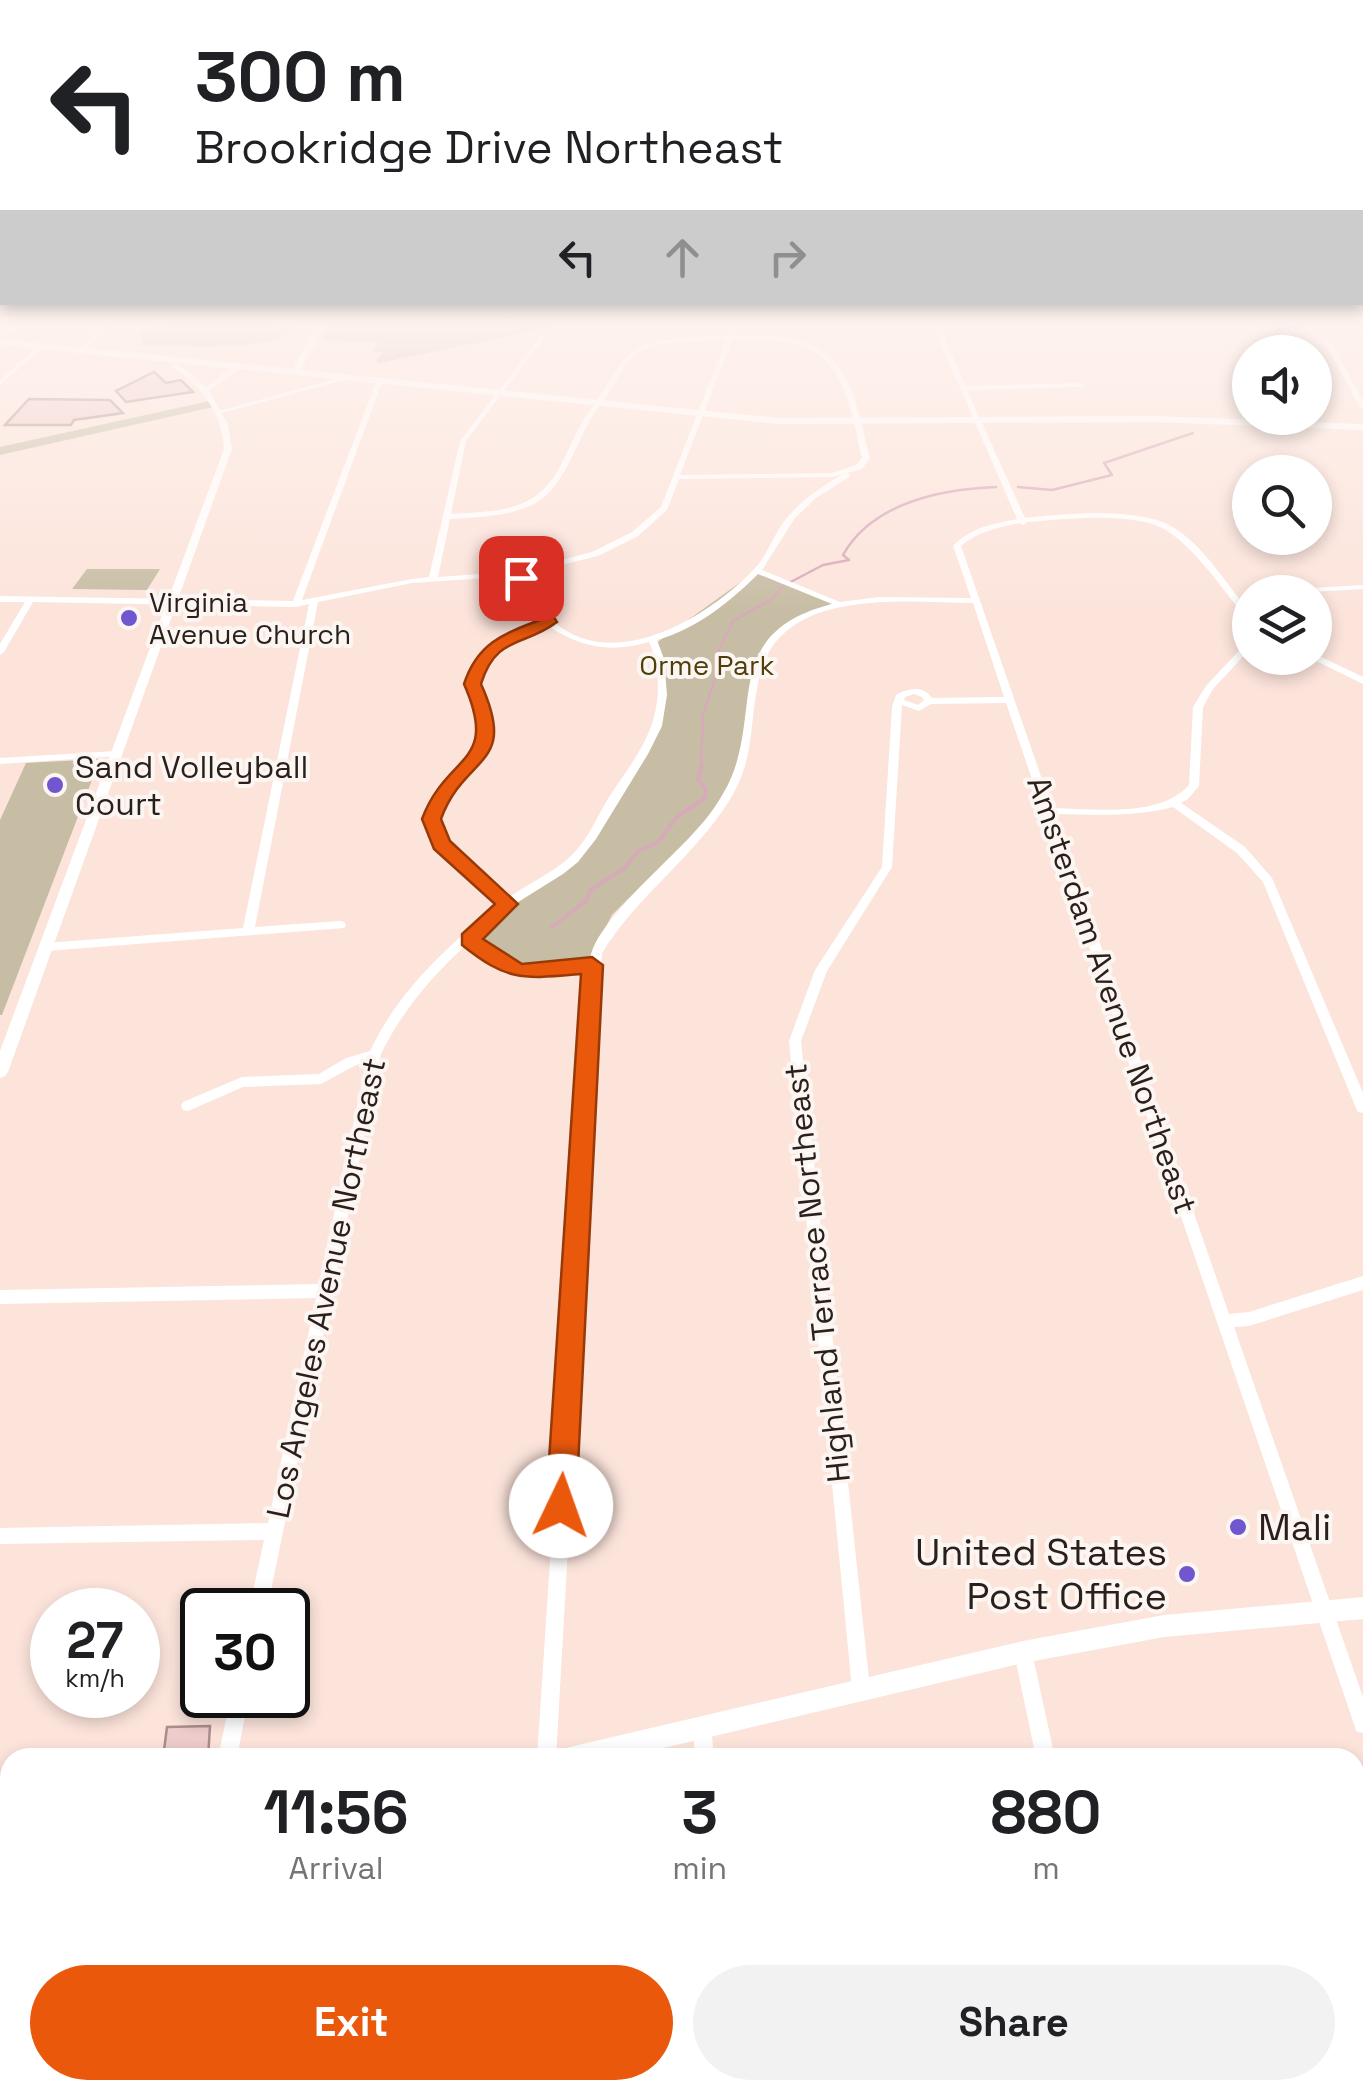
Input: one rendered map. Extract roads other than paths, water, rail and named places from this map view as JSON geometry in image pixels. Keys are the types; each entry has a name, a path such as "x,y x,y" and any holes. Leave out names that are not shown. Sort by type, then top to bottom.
{"main road":[{"path":"732,417 778,421 1154,419 1363,426"}],"street":[{"path":"0,1072 228,449 227,431 219,417"},
{"path":"296,604 366,417"},
{"path":"433,579 463,440 481,417"},
{"path":"446,517 505,512 548,494 589,417"},
{"path":"0,599 296,604 433,579 519,574 582,558 635,534 664,508 698,417"},
{"path":"519,574 549,622 568,635 599,644 652,641 675,631 758,571 803,505 866,458 855,417"},
{"path":"975,417 1020,517"},
{"path":"678,477 853,471"},
{"name":"Amsterdam Avenue Northeast","path":"1231,596 1177,534 1159,523 1107,515 1048,520 1020,517 1001,526 967,533 958,546 1363,1724"},
{"path":"758,571 836,603"},
{"path":"1332,589 1363,587"},
{"path":"0,652 30,600"},
{"path":"547,1748 592,965 621,912 708,824 736,782 750,740 754,674 765,651 796,622 836,603 974,601"},
{"path":"248,932 314,602"},
{"path":"508,904 441,844 433,828 433,810 442,792 476,760 487,738 487,718 472,684 480,660 506,638 549,622"},
{"name":"Los Angeles Avenue Northeast","path":"262,1588 374,1054 400,1006 508,904 580,854 654,739 664,695 658,650 652,641"},
{"path":"1047,811 1154,809 1176,804 1194,786 1196,717 1202,698 1232,664"},
{"path":"1332,666 1363,681"},
{"path":"929,701 920,692 901,695 901,702 920,708 929,701 1008,700"},
{"name":"Highland Terrace Northeast","path":"861,1689 795,1041 820,970 886,867 901,702"},
{"path":"0,760 116,754"},
{"path":"1176,804 1241,850 1268,881 1363,1108"},
{"path":"46,947 340,925"},
{"path":"469,940 500,964 520,972 592,965"},
{"path":"0,1026 17,1025"},
{"path":"188,1106 242,1082 320,1080 350,1062 374,1054"},
{"path":"1226,1322 1249,1319 1363,1282"},
{"path":"0,1296 324,1291"},
{"path":"0,1536 274,1531"},
{"path":"613,1748 1023,1652 1164,1626 1363,1608"},
{"path":"1023,1652 1044,1748"},
{"path":"228,1748 235,1718"},
{"path":"702,1727 704,1748"}],"waterway":[{"path":"1018,487 1052,490 1112,475 1104,463 1193,433"},
{"path":"701,767 703,714 715,679 715,658 733,621 772,599 783,586 823,565 849,560 843,555 856,537 890,511 953,491 996,487"},
{"path":"552,927 586,901 590,890 625,868 638,851 657,843 678,816 704,799 706,789 698,780 702,765"}],"place":[{"name":"Virginia Avenue Church","path":"129,618"},
{"name":"Sand Volleyball Court","path":"55,785"},
{"name":"Mali","path":"1238,1527"},
{"name":"United States Post Office","path":"1187,1574"}],"park label":[{"name":"Orme Park","path":"707,665"}]}
